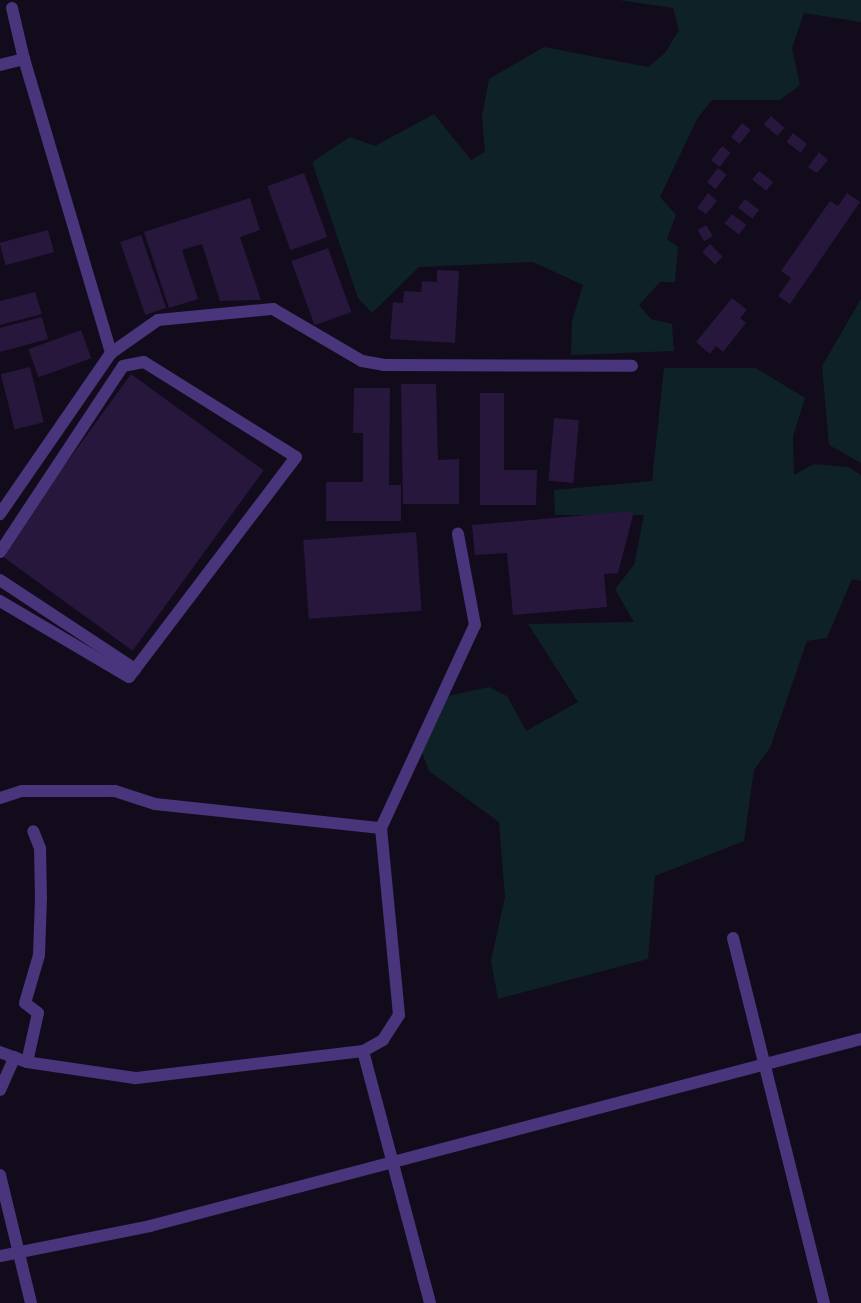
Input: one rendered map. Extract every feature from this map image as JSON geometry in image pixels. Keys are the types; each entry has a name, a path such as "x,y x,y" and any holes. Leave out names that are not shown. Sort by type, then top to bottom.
{"street":[{"path":"12,8 12,62 111,353"},
{"path":"0,56 12,62"},
{"path":"0,514 111,353 158,320 273,308 362,361 385,365 632,366"},
{"path":"0,552 123,366 144,362 296,457 129,677 0,601"},
{"path":"0,1052 21,1059 135,1078 363,1051 383,1040 399,1014 381,828 475,625 458,534"},
{"path":"0,580 135,669"},
{"path":"0,798 22,791 115,791 155,804 381,828"},
{"path":"0,1090 21,1059 38,1013 25,1003 40,955 40,848 33,831"},
{"path":"733,938 824,1303"},
{"path":"0,1256 16,1251 150,1226 392,1160 861,1039"},
{"path":"363,1051 430,1303"},
{"path":"0,1175 16,1251 30,1303"}],"green space":[{"path":"619,0 861,0 861,22 804,13 792,48 800,85 780,100 712,100 697,119 660,197 676,215 667,239 678,247 675,282 660,282 639,305 651,319 672,324 674,351 571,355 572,321 583,285 533,262 419,267 372,313 358,298 312,162 350,137 375,146 434,114 471,160 485,152 482,116 489,79 544,47 648,67 665,53 679,30 673,8"},
{"path":"861,299 861,463 829,445 822,366"},
{"path":"664,368 756,368 805,398 793,436 794,475 814,464 848,467 861,475 861,581 852,579 827,638 807,641 770,748 754,770 744,841 655,876 648,959 498,999 491,961 505,897 499,822 429,771 421,750 448,696 489,687 507,696 526,731 578,702 528,624 634,622 615,589 634,565 644,515 555,515 554,490 652,481"}],"building":[{"path":"771,116 785,128 777,136 764,124"},
{"path":"742,123 751,130 740,144 731,137"},
{"path":"793,133 807,144 800,153 786,142"},
{"path":"722,146 731,153 720,167 711,160"},
{"path":"819,152 828,160 817,173 808,167"},
{"path":"718,168 727,175 716,189 707,182"},
{"path":"759,171 773,182 766,191 752,180"},
{"path":"304,173 327,237 291,250 267,186"},
{"path":"708,193 717,201 706,214 697,208"},
{"path":"847,193 860,202 790,304 778,296 791,278 781,271 830,201 838,206"},
{"path":"250,198 260,230 240,237 261,300 220,301 202,244 182,250 198,299 169,308 144,232"},
{"path":"745,199 759,210 752,219 738,208"},
{"path":"732,214 746,225 739,235 725,223"},
{"path":"706,225 713,236 704,241 698,230"},
{"path":"48,230 54,252 6,265 0,243"},
{"path":"141,235 166,308 145,315 120,242"},
{"path":"710,244 723,257 715,265 702,252"},
{"path":"328,248 351,312 315,325 291,261"},
{"path":"437,270 459,271 455,343 390,339 393,302 403,303 404,291 421,292 422,281 437,282"},
{"path":"35,292 42,314 0,325 0,301"},
{"path":"732,298 747,310 740,318 746,323 723,352 716,346 710,354 696,342"},
{"path":"42,317 48,339 0,352 0,328"},
{"path":"81,330 91,358 39,377 28,349"},
{"path":"30,367 44,422 15,430 1,374"},
{"path":"131,374 264,470 133,651 0,554"},
{"path":"401,384 436,384 438,460 459,459 459,504 403,504"},
{"path":"354,388 390,388 389,485 401,485 401,521 326,521 326,482 363,482 363,433 353,433"},
{"path":"480,393 504,393 504,470 537,470 536,505 480,505"},
{"path":"554,418 579,420 573,483 549,481"},
{"path":"634,511 618,573 604,574 607,607 513,615 507,553 475,555 472,525"},
{"path":"416,532 422,611 309,619 303,540"}]}
